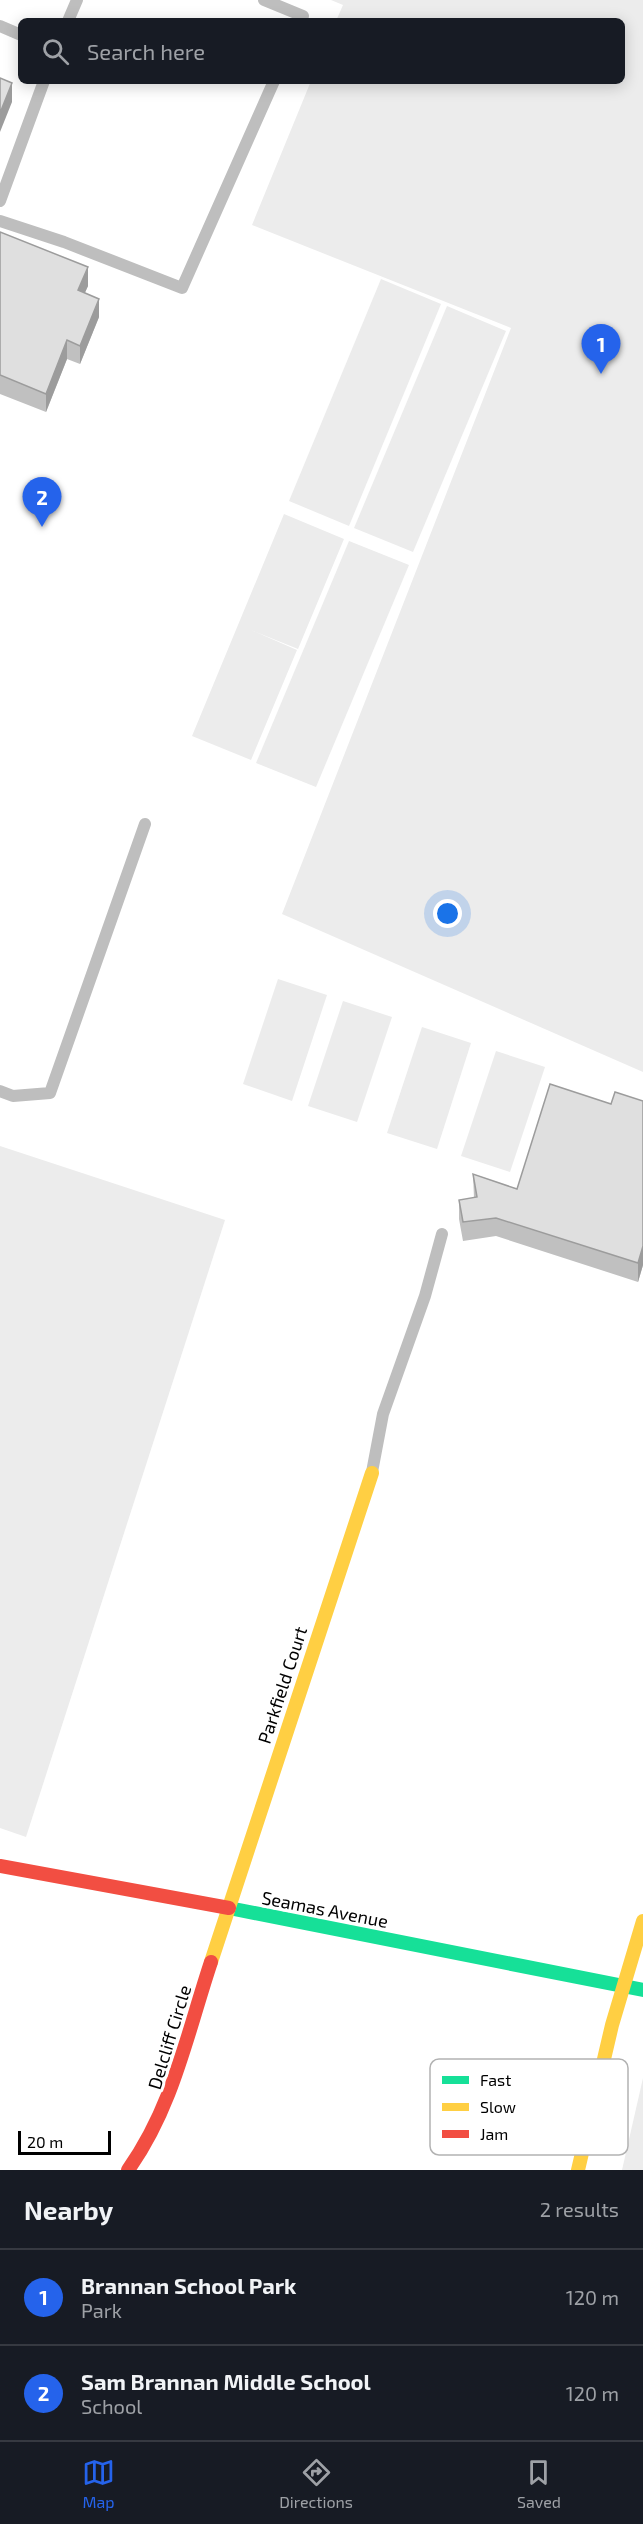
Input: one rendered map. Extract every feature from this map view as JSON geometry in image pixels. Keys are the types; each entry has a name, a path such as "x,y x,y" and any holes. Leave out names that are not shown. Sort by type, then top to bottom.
{"street":[{"name":"Parkfield Court","path":"230,1908 239,1872 372,1473"},
{"name":"Seamas Avenue","path":"0,1866 230,1908 643,1990"},
{"name":"Delcliff Circle","path":"128,2170 146,2148 165,2111 230,1908"},
{"path":"605,2059 623,1986 643,1921"},
{"path":"578,2170 582,2155"}],"lane":[{"path":"69,18 77,0"},
{"path":"264,0 303,16 302,18"},
{"path":"0,26 18,34"},
{"path":"0,201 43,84"},
{"path":"0,221 64,242 182,288 273,84"},
{"path":"0,1091 13,1096 50,1093 145,824"},
{"path":"372,1473 383,1414 425,1296 442,1234"}],"shaded area":[{"path":"331,0 643,0 643,1072 282,914 511,328 252,225 310,84 625,84 625,18 337,18 343,5"},
{"path":"381,279 441,304 349,526 289,501"},
{"path":"447,306 506,331 413,552 354,528"},
{"path":"284,514 344,539 298,649 251,630 297,650 251,760 192,736"},
{"path":"349,541 409,565 316,787 256,763"},
{"path":"278,979 327,995 292,1101 243,1084"},
{"path":"343,1001 392,1017 357,1122 308,1106"},
{"path":"422,1027 471,1043 437,1149 387,1133"},
{"path":"496,1051 545,1067 510,1172 461,1156"},
{"path":"0,1146 225,1220 26,1837 0,1828"},
{"path":"643,2078 643,2170 622,2170 625,2155 628,2155 628,2144"}],"building":[{"path":"0,78 12,83 0,113"},
{"path":"0,232 88,267 78,290 99,299 80,346 67,340 46,394 0,375"},
{"path":"550,1084 611,1104 615,1092 643,1101 643,1246 638,1263 496,1218 463,1222 459,1200 477,1197 473,1174 517,1189"}],"traffic: fast":[{"path":"229,1908 643,1990"}],"traffic: slow":[{"path":"211,1962 372,1473"},
{"path":"604,2059 643,1921"},
{"path":"578,2170 582,2155"}],"traffic: jam":[{"path":"0,1866 229,1908"},
{"path":"128,2170 144,2146 168,2095 211,1962"}],"place":[{"name":"Brannan School Park","path":"601,374"},
{"name":"Sam Brannan Middle School","path":"42,527"}]}
